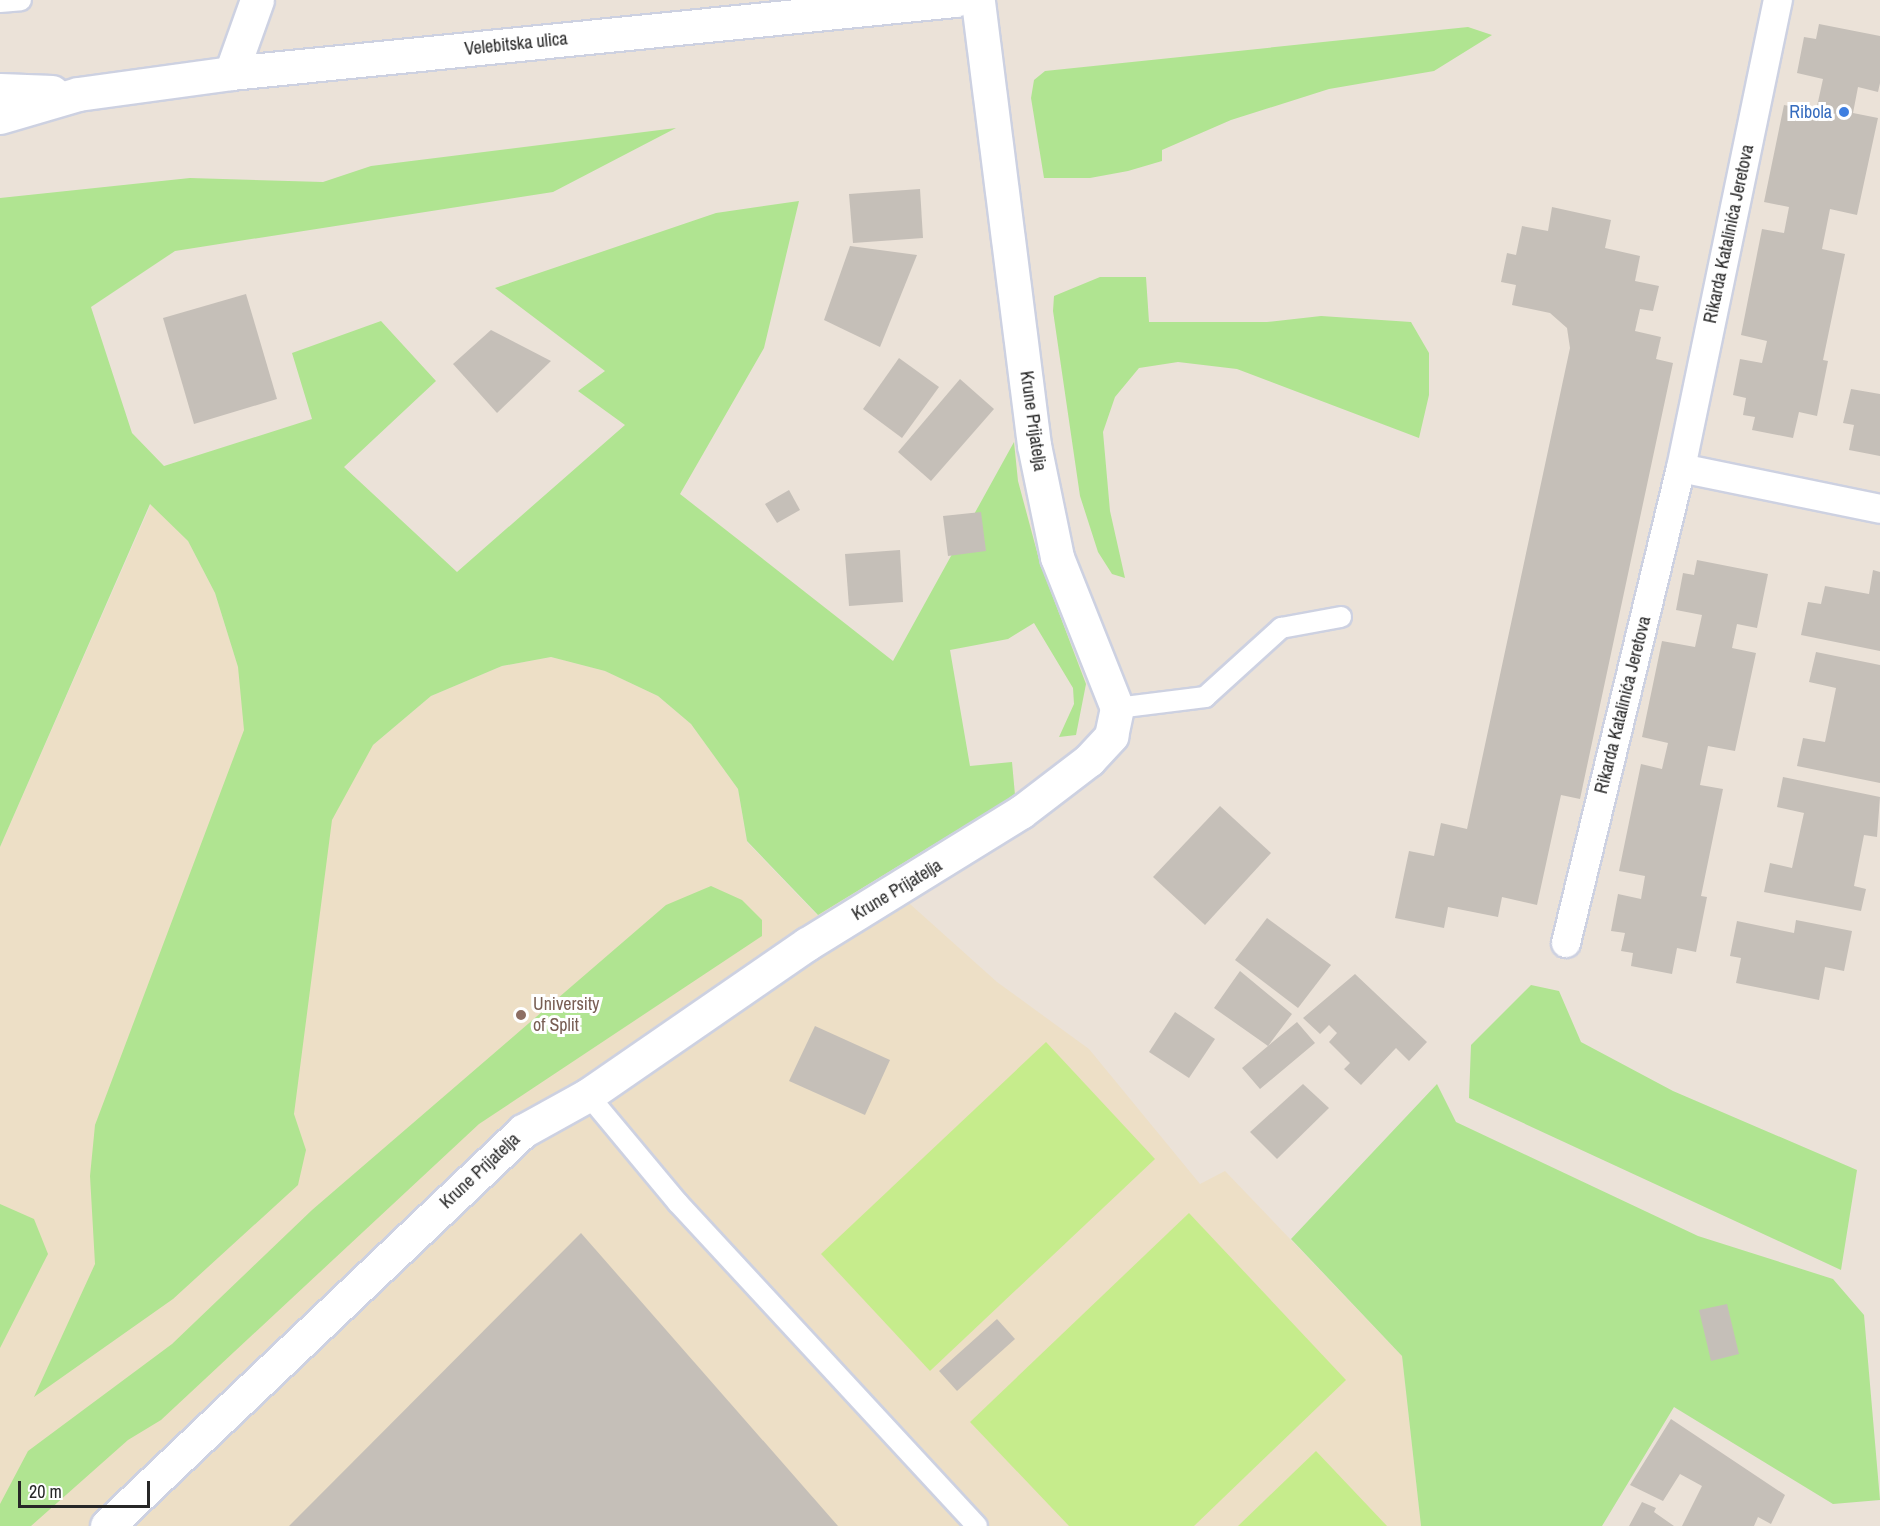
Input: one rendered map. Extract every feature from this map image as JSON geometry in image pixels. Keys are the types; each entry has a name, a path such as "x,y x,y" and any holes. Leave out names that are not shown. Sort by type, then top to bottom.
{"street":[{"path":"231,73 257,0"},
{"name":"Velebitska ulica","path":"0,117 78,94 231,73 955,0"},
{"name":"Krune Prijatelja","path":"107,1526 523,1131 588,1095 807,944 1021,812 1089,760 1111,736 1117,708 1057,557 1034,445 978,0"},
{"name":"Rikarda Katalinića Jeretova","path":"1566,943 1681,468 1778,0"},
{"name":"Velebitska ulica","path":"0,90 78,94"},
{"path":"1681,468 1880,509"}],"lane":[{"path":"0,2 21,0"},
{"path":"1117,708 1205,698 1281,628 1341,617"},
{"path":"588,1095 678,1203 977,1526"}],"shaded area":[{"name":"University of Split","path":"151,504 188,541 215,593 238,667 373,745 431,696 502,666 551,657 605,671 658,696 691,724 738,789 747,842 817,915 881,878 997,982 1089,1049 1200,1184 1225,1171 1402,1356 1421,1526 0,1526 0,847"}],"green space":[{"path":"1468,27 1492,35 1434,71 1329,89 1231,120 1162,150 1162,161 1128,171 1090,178 1044,178 1031,98 1034,80 1045,71"},
{"path":"676,128 553,192 175,251 91,307 132,433 164,466 312,419 292,353 381,321 436,381 344,467 457,572 625,425 578,391 605,371 495,288 716,213 799,201 764,348 680,494 893,661 1014,442 1018,481 1040,563 1086,684 1076,735 1059,737 1074,704 1073,688 1034,623 1008,639 950,650 970,766 1012,762 1015,795 818,915 747,841 738,789 691,724 658,696 605,671 551,657 502,666 431,696 373,745 332,820 294,1114 306,1150 298,1185 173,1299 34,1397 95,1264 90,1176 95,1125 244,730 238,667 215,593 188,541 150,504 0,847 0,198 190,178 323,182 371,166"},
{"path":"1100,277 1146,277 1149,322 1267,322 1321,316 1411,322 1429,353 1429,395 1419,438 1237,369 1178,362 1139,368 1115,397 1103,432 1110,511 1125,578 1112,574 1098,552 1080,496 1053,311 1054,296"},
{"path":"711,886 742,900 762,920 762,936 479,1124 161,1420 128,1440 31,1526 0,1526 0,1504 28,1451 172,1344 312,1210 666,905"},
{"path":"1531,985 1559,991 1581,1042 1673,1091 1857,1170 1841,1270 1469,1098 1471,1045"},
{"path":"1046,1042 1155,1159 930,1371 821,1254"},
{"path":"1437,1084 1456,1122 1698,1236 1833,1279 1864,1315 1880,1500 1833,1504 1674,1407 1602,1526 1421,1526 1402,1356 1291,1239"},
{"path":"0,1204 34,1219 48,1254 0,1348"},
{"path":"1189,1213 1346,1380 1194,1526 1069,1526 970,1422"},
{"path":"1316,1451 1387,1526 1238,1526"}],"building":[{"path":"1819,24 1880,36 1878,92 1858,87 1853,113 1878,118 1857,215 1830,209 1822,249 1845,254 1823,360 1828,361 1817,416 1799,412 1793,438 1752,430 1755,417 1743,415 1746,398 1733,395 1740,359 1762,363 1767,341 1741,335 1762,229 1784,233 1789,207 1764,202 1784,105 1816,111 1823,79 1797,73 1804,37 1816,39"},
{"path":"920,189 923,238 853,243 849,194"},
{"path":"1552,207 1611,220 1605,248 1640,256 1635,281 1659,286 1653,311 1640,309 1635,331 1661,337 1656,359 1673,363 1580,799 1561,795 1537,905 1502,897 1498,917 1448,907 1444,928 1395,918 1409,851 1434,856 1441,823 1467,829 1570,348 1567,328 1550,313 1512,305 1516,285 1501,282 1507,253 1516,255 1522,226 1548,231"},
{"path":"850,246 917,255 880,347 824,320"},
{"path":"246,294 277,399 194,424 163,318"},
{"path":"491,330 551,361 497,413 453,364"},
{"path":"899,358 939,387 902,438 863,409"},
{"path":"960,379 994,409 931,481 898,452"},
{"path":"1851,389 1880,394 1880,456 1849,450 1854,425 1843,423"},
{"path":"789,490 800,510 777,523 765,504"},
{"path":"981,512 986,551 948,556 943,516"},
{"path":"900,550 903,602 849,606 845,554"},
{"path":"1697,560 1768,574 1757,628 1737,624 1732,648 1756,653 1735,751 1708,746 1700,785 1723,789 1701,896 1707,897 1696,952 1677,948 1672,974 1631,966 1633,953 1621,951 1625,933 1611,931 1618,894 1641,899 1645,876 1619,871 1641,764 1662,769 1668,743 1642,737 1662,641 1695,647 1702,615 1676,610 1683,573 1694,575"},
{"path":"1873,570 1880,572 1880,651 1801,635 1808,602 1821,604 1825,586 1869,594"},
{"path":"1816,652 1880,665 1880,783 1797,766 1803,738 1825,742 1836,688 1809,682"},
{"path":"1783,777 1880,797 1877,837 1864,835 1854,886 1866,889 1861,911 1764,892 1770,863 1792,868 1804,813 1777,807"},
{"path":"1220,806 1271,853 1205,925 1153,877"},
{"path":"1267,918 1331,965 1298,1008 1235,960"},
{"path":"1796,920 1852,931 1844,971 1825,967 1819,1000 1736,983 1741,958 1730,956 1737,921 1794,933"},
{"path":"1240,971 1292,1014 1268,1046 1214,1008"},
{"path":"1355,974 1427,1042 1409,1061 1396,1048 1361,1085 1344,1069 1350,1063 1329,1042 1337,1033 1329,1025 1320,1034 1303,1018"},
{"path":"1175,1012 1215,1039 1189,1078 1149,1052"},
{"path":"1297,1022 1315,1043 1260,1089 1242,1068"},
{"path":"815,1026 890,1060 865,1115 789,1081"},
{"path":"1303,1084 1329,1108 1277,1159 1250,1132"},
{"path":"581,1233 838,1526 289,1526"},
{"path":"1727,1304 1739,1354 1711,1361 1699,1310"},
{"path":"997,1319 1015,1339 957,1391 939,1371"},
{"path":"1671,1419 1785,1495 1771,1524 1758,1517 1754,1526 1682,1526 1702,1486 1680,1474 1663,1501 1630,1485"},
{"path":"1642,1502 1656,1508 1654,1512 1674,1526 1629,1526"}],"place":[{"name":"Ribola","path":"1844,112"},
{"name":"University of Split","path":"521,1015"}]}
